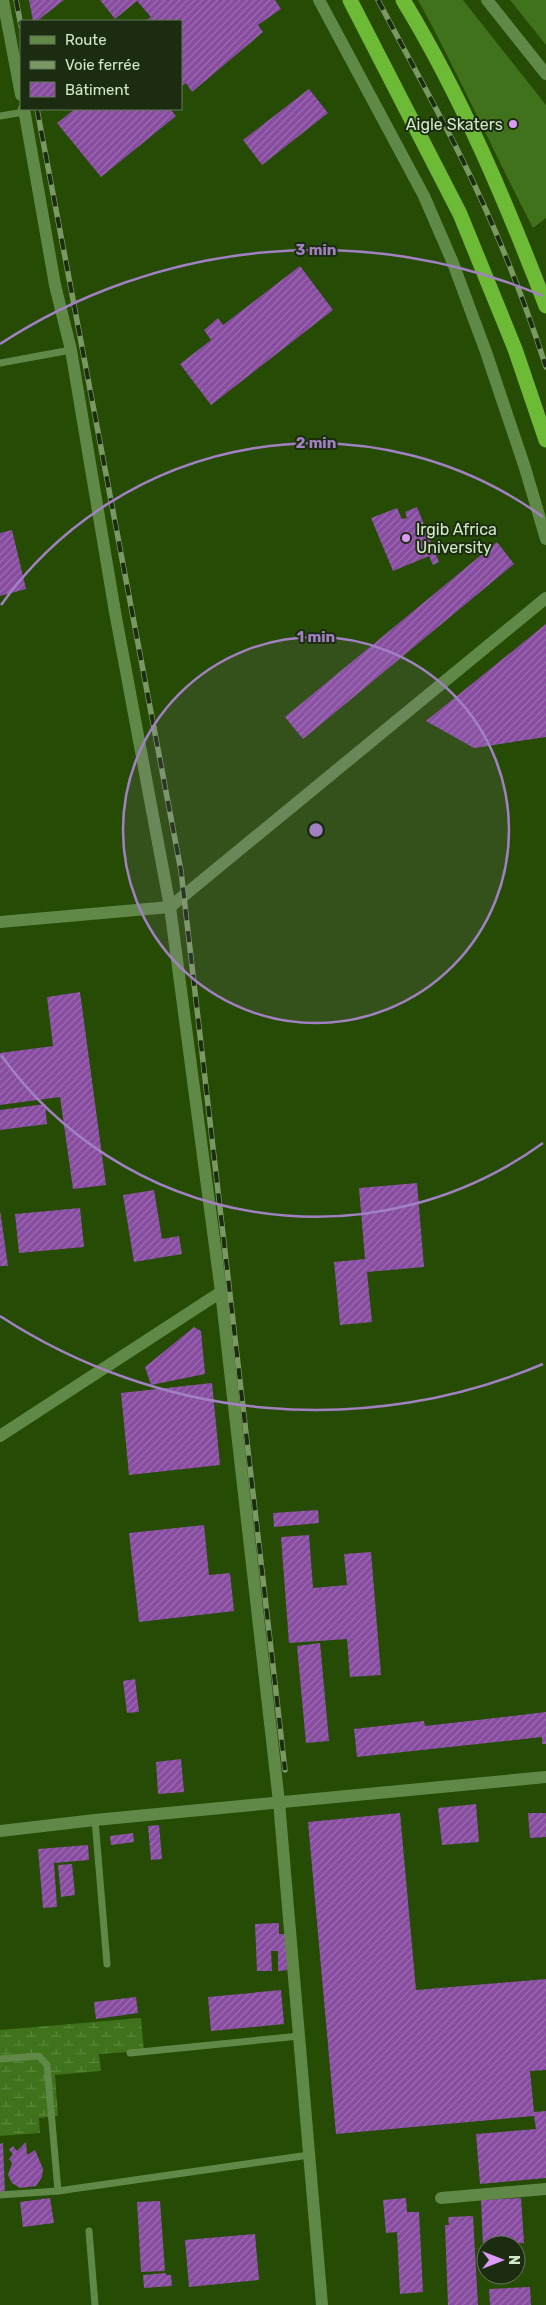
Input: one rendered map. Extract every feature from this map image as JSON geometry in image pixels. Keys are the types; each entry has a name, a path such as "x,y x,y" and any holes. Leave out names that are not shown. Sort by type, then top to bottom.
{"highway":[{"path":"350,0 460,214 515,349 546,440"},
{"path":"403,0 419,26 491,172 523,245 546,306"}],"street":[{"path":"3,0 20,90"},
{"path":"319,0 424,196 453,263 492,370 546,539"},
{"path":"487,0 546,74"},
{"path":"24,110 55,285 71,350 115,612 170,908 222,1292 279,1802 322,2305"},
{"path":"0,922 170,908 546,598"},
{"path":"0,1436 222,1292"},
{"path":"0,1831 95,1820 546,1777"},
{"path":"442,2198 546,2189"}],"lane":[{"path":"0,116 24,110"},
{"path":"0,363 71,350"},
{"path":"95,1820 106,1964"},
{"path":"130,2053 300,2036"},
{"path":"0,2059 39,2056 48,2065 58,2191"},
{"path":"0,2195 58,2191 309,2155"},
{"path":"89,2232 95,2305"}],"green space":[{"name":"Aigle Skaters","path":"418,0 463,0 546,105 546,218 533,228 448,57"},
{"path":"510,0 546,0 546,45"},
{"path":"141,2018 144,2051 99,2054 101,2071 55,2075 58,2116 39,2118 40,2133 0,2136 0,2030"}],"building":[{"path":"29,0 64,0 38,20 33,20"},
{"path":"100,0 275,0 281,9 258,25 263,32 192,92 186,83 182,86 182,20 146,20 151,17 137,1 115,19"},
{"path":"309,89 328,113 262,165 243,140"},
{"path":"74,110 171,110 176,116 101,177 57,123"},
{"path":"300,266 333,310 211,405 180,364 211,340 204,330 218,318 223,325"},
{"path":"417,507 439,562 433,565 429,556 393,571 371,518 397,508 402,519 407,518 405,512"},
{"path":"12,530 26,589 0,596 0,533"},
{"path":"497,542 514,564 303,739 285,717"},
{"path":"546,624 546,737 474,748 426,721"},
{"path":"80,992 106,1185 73,1189 60,1097 0,1105 0,1053 53,1046 47,997"},
{"path":"45,1104 47,1124 0,1130 0,1110"},
{"path":"417,1183 424,1267 367,1272 372,1322 340,1325 334,1262 365,1259 359,1188"},
{"path":"154,1190 162,1239 179,1236 182,1254 134,1262 123,1195"},
{"path":"80,1208 84,1247 19,1253 15,1214"},
{"path":"0,1210 8,1266 0,1266"},
{"path":"194,1327 201,1331 205,1374 151,1385 145,1367"},
{"path":"212,1383 220,1465 129,1475 121,1393"},
{"path":"318,1510 319,1523 274,1527 273,1513"},
{"path":"204,1525 209,1575 230,1573 234,1611 139,1622 129,1533"},
{"path":"309,1535 313,1588 347,1585 344,1554 371,1552 381,1675 350,1677 347,1639 289,1643 281,1537"},
{"path":"320,1643 329,1741 306,1743 297,1646"},
{"path":"135,1679 139,1712 127,1713 123,1681"},
{"path":"546,1712 546,1744 542,1744 542,1737 357,1757 354,1729 424,1721 425,1726"},
{"path":"181,1759 184,1792 158,1794 156,1762"},
{"path":"476,1804 479,1842 442,1845 438,1808"},
{"path":"400,1813 416,1990 546,1979 546,2070 530,2071 534,2112 546,2111 546,2178 480,2184 476,2134 536,2129 534,2116 336,2134 308,1822"},
{"path":"528,1813 546,1813 546,1837 530,1838"},
{"path":"159,1825 162,1859 151,1860 148,1826"},
{"path":"133,1833 134,1842 111,1845 110,1836"},
{"path":"88,1845 89,1860 54,1863 57,1907 43,1908 38,1849"},
{"path":"72,1864 75,1895 61,1897 58,1865"},
{"path":"279,1923 279,1934 288,1934 289,1970 278,1971 278,1951 271,1951 272,1971 257,1971 255,1924"},
{"path":"281,1990 284,2024 211,2031 208,1997"},
{"path":"136,1997 138,2013 96,2019 94,2002"},
{"path":"26,2142 27,2155 35,2150 43,2169 42,2177 36,2186 20,2188 12,2183 8,2175 12,2163 9,2159 13,2154 9,2150 13,2146 17,2151"},
{"path":"3,2143 5,2194 0,2194 0,2144"},
{"path":"50,2198 54,2223 23,2227 20,2202"},
{"path":"406,2198 407,2212 419,2212 423,2292 400,2294 397,2232 386,2233 383,2200"},
{"path":"521,2198 523,2235 483,2235 481,2200"},
{"path":"160,2201 165,2271 141,2272 137,2202"},
{"path":"473,2216 478,2305 448,2305 445,2225 449,2225 448,2217"},
{"path":"255,2234 259,2280 189,2287 185,2240"},
{"path":"166,2273 166,2275 171,2275 172,2286 144,2288 143,2275"},
{"path":"530,2287 531,2305 490,2305 489,2289"}],"railway":[{"path":"16,0 20,21"},
{"path":"378,0 450,136 485,207 528,313 546,367"},
{"path":"37,110 181,871 285,1770"}],"place":[{"name":"Aigle Skaters","path":"513,124"},
{"name":"Irgib Africa University","path":"406,538"}]}
